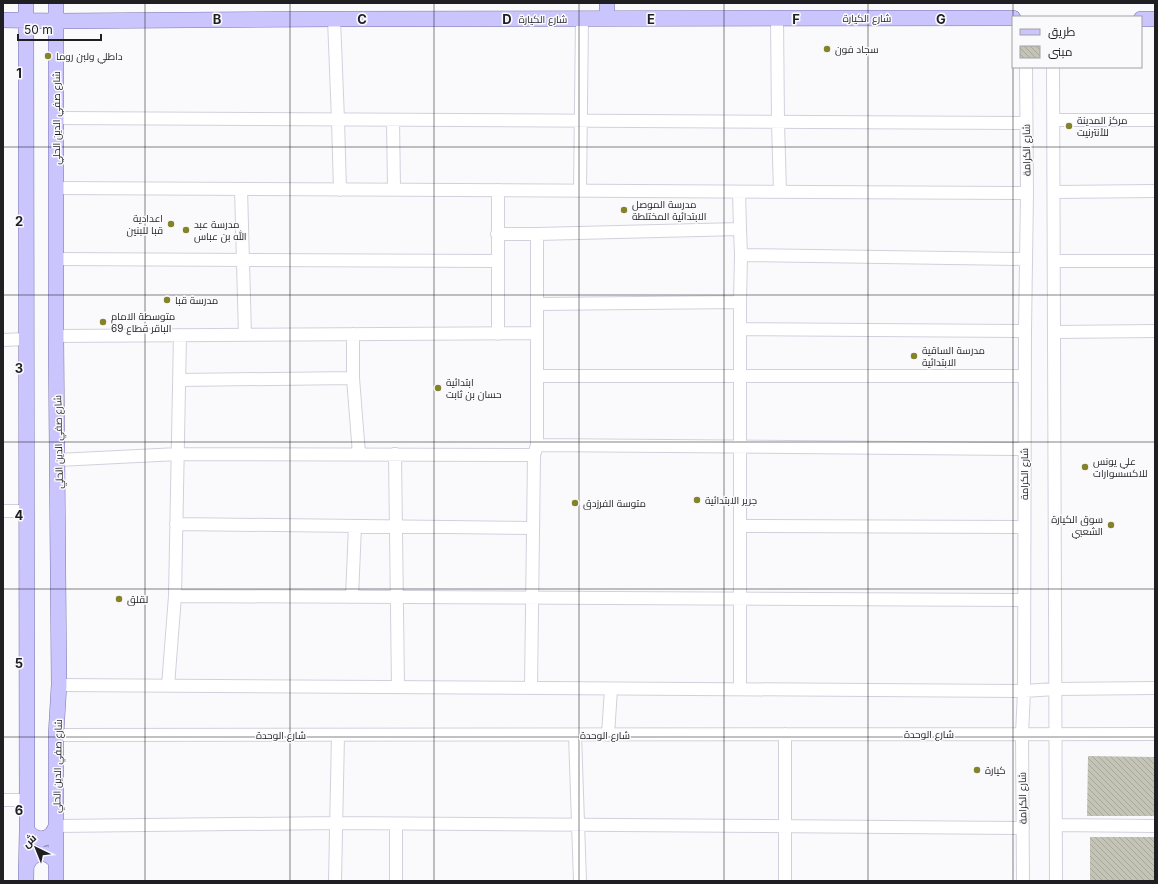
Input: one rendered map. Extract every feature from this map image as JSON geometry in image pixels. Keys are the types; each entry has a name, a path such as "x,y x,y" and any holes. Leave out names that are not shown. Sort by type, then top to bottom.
{"main road":[{"path":"26,3 26,874"},
{"name":"شارع صفي الدين الحلي","path":"56,3 56,336 59,685 56,735 56,881"},
{"path":"607,3 607,18"},
{"name":"شارع الكيارة","path":"3,20 1012,18"},
{"path":"1142,19 1155,19"},
{"path":"27,830 30,834 40,839 51,835 56,826"},
{"path":"26,874 28,862 36,855 48,855 56,862"}],"street":[{"path":"580,191 582,18"},
{"path":"777,18 780,192"},
{"path":"334,19 340,190"},
{"name":"شارع الكرامة","path":"1023,881 1022,734 1024,691 1023,600 1027,194 1026,68"},
{"path":"1054,68 1056,881"},
{"path":"56,118 1026,123"},
{"path":"393,120 394,189"},
{"path":"1053,120 1155,120"},
{"path":"56,188 1027,194"},
{"path":"241,189 244,335"},
{"path":"498,190 498,334"},
{"path":"1054,192 1155,191"},
{"path":"739,192 741,255 740,689"},
{"path":"497,234 740,229"},
{"path":"531,688 537,376 537,234"},
{"path":"741,255 1026,259"},
{"path":"56,259 498,262"},
{"path":"1054,261 1155,261"},
{"path":"537,304 740,302"},
{"path":"740,329 1025,331"},
{"path":"1054,332 1155,332"},
{"path":"56,336 537,333"},
{"path":"353,334 353,378 359,454"},
{"path":"168,686 175,596 180,335"},
{"path":"3,340 26,339"},
{"path":"537,376 1025,376"},
{"path":"179,380 353,378"},
{"path":"58,460 178,454 395,454 740,446 1024,449"},
{"path":"395,454 398,687"},
{"path":"3,511 26,511"},
{"path":"176,524 533,528"},
{"path":"352,597 355,526"},
{"path":"740,526 1024,526"},
{"path":"175,596 1023,600"},
{"path":"59,685 1024,691 1055,688 1155,688"},
{"path":"608,735 611,689"},
{"path":"785,734 785,881"},
{"name":"شارع الوحدة","path":"56,735 1155,734"},
{"path":"335,881 338,735"},
{"path":"575,735 580,881"},
{"path":"3,800 26,800"},
{"path":"56,826 336,823 1023,828"},
{"path":"396,824 396,881"},
{"path":"1056,825 1155,826"}],"building":[{"path":"1088,756 1155,757 1155,816 1087,816"},
{"path":"1090,837 1155,837 1155,881 1090,881"}],"place":[{"name":"سجاد فون","path":"827,49"},
{"name":"داطلي ولبن روما","path":"48,56"},
{"name":"مركز المدينة للأنترنيت","path":"1069,126"},
{"name":"مدرسة الموصل الابتدائية المختلطة","path":"624,210"},
{"name":"اعدادية قبا للبنين","path":"171,224"},
{"name":"مدرسة عبد الله بن عباس","path":"186,230"},
{"name":"مدرسة قبا","path":"167,300"},
{"name":"متوسطة الامام الباقر قطاع 69","path":"103,322"},
{"name":"مدرسة الساقية الابتدائية","path":"914,356"},
{"name":"ابتدائية حسان بن ثابت","path":"438,388"},
{"name":"علي يونس للاكسسوارات","path":"1085,467"},
{"name":"جرير الابتدائية","path":"697,500"},
{"name":"متوسة الفرزدق","path":"575,503"},
{"name":"سوق الكيارة الشعبي","path":"1111,525"},
{"name":"لقلق","path":"119,599"},
{"name":"كيارة","path":"977,770"}]}
